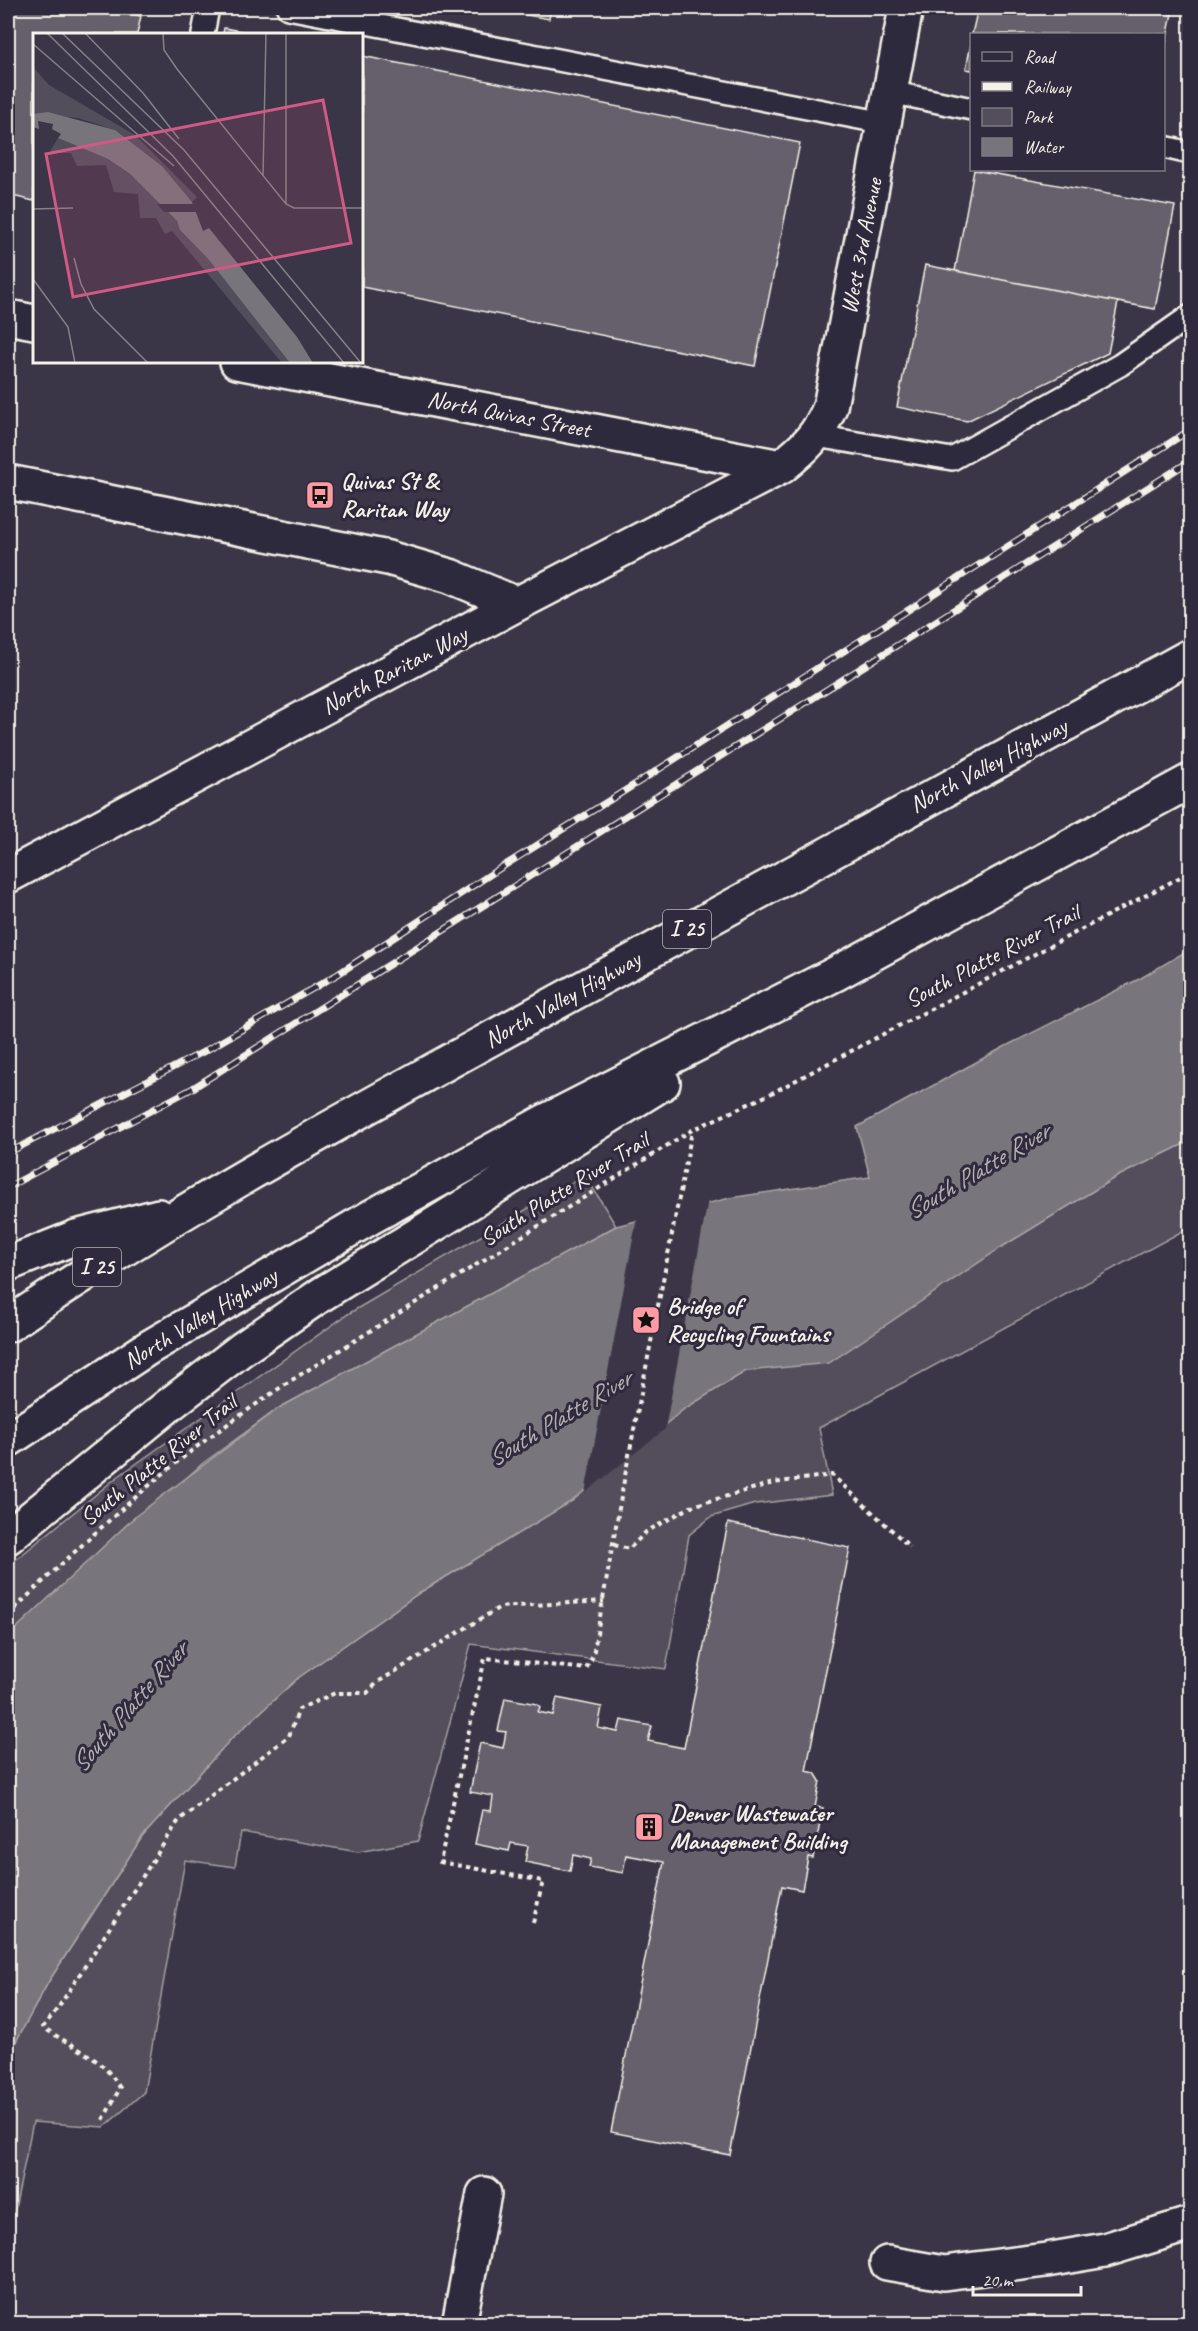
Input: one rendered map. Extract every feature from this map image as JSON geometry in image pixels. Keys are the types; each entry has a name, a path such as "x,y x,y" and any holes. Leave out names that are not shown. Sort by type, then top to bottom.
{"main road":[{"name":"West 3rd Avenue","path":"781,467 816,436 830,407 906,8"},
{"path":"8,317 33,322"},
{"name":"North Quivas Street","path":"242,363 781,467"},
{"name":"North Raritan Way","path":"8,876 517,604 781,467"},
{"path":"8,482 388,558 450,576 517,604"},
{"name":"North Valley Highway","path":"8,1326 187,1209 850,839 1191,656"},
{"name":"North Valley Highway","path":"8,1440 148,1348 371,1217 544,1122 837,974 1191,781"},
{"path":"8,1537 196,1384 322,1294 837,974"},
{"path":"8,1264 76,1237 187,1209"},
{"path":"459,2324 484,2194"},
{"path":"887,2263 944,2273 1046,2260 1105,2250 1191,2224"}],"lane":[{"path":"203,33 208,8"},
{"path":"288,8 887,108 970,109"},
{"path":"1165,147 1191,153"},
{"path":"816,436 952,459 1120,365 1191,316"}],"path":[{"name":"South Platte River Trail","path":"8,1615 82,1544 165,1472 286,1383 692,1130 768,1095 1191,872"},
{"path":"533,1923 543,1881 440,1862 485,1658 586,1669 593,1656 623,1486 692,1130"},
{"path":"614,1545 629,1549 646,1532 692,1506 773,1483 832,1475 910,1547"},
{"path":"103,2120 120,2088 114,2078 90,2054 62,2041 43,2027 58,2008 179,1820 289,1736 299,1709 335,1693 367,1693 378,1682 500,1607 604,1601"}],"green space":[{"path":"1190,1141 1190,1227 819,1428 832,1495 755,1504 711,1517 689,1535 666,1669 471,1644 418,1841 358,1852 241,1832 235,1867 185,1860 144,2092 104,2127 33,2122 8,2243 8,2056 49,1981 142,1837 231,1739 298,1678 419,1593 572,1501 684,1409 746,1371 781,1367 1005,1245 1114,1178"},
{"path":"585,1175 616,1226 279,1408 203,1463 8,1638 8,1566 116,1478 348,1314"}],"water":[{"name":"South Platte River","path":"1190,949 1190,1141 1114,1178 1005,1245 829,1363 746,1371 684,1409 572,1501 419,1593 298,1678 231,1739 142,1837 49,1981 8,2056 8,1636 137,1515 279,1408 616,1226 730,1198 870,1177 857,1127 1004,1047 1141,978"}],"pier":[{"path":"708,1200 665,1429 585,1493 637,1218"}],"building":[{"path":"8,8 99,8 141,16 137,33 33,33 33,201 8,195"},
{"path":"487,8 551,8 549,19"},
{"path":"978,8 1173,8 1165,49 1165,33 972,33"},
{"path":"224,28 252,33 223,33"},
{"path":"970,49 970,70 966,69"},
{"path":"363,56 800,143 755,366 363,287"},
{"path":"974,171 1175,206 1155,309 955,271"},
{"path":"925,265 1118,302 1108,353 967,421 897,407"},
{"name":"Denver Wastewater Management Building","path":"728,1523 850,1548 806,1771 815,1773 820,1781 815,1807 823,1808 813,1858 808,1857 802,1890 782,1886 730,2155 611,2132 664,1862 626,1855 623,1873 589,1867 591,1859 573,1855 570,1871 525,1862 528,1846 511,1843 509,1851 475,1844 482,1810 491,1811 493,1796 470,1792 480,1743 503,1748 506,1732 498,1731 505,1698 537,1704 540,1707 538,1712 553,1715 557,1698 602,1707 598,1728 618,1732 621,1720 652,1726 648,1741 684,1748"}],"railway":[{"path":"8,1153 203,1052 338,974 494,872 1190,430"},
{"path":"8,1187 193,1088 1190,461"}],"place":[{"name":"Quivas St & Raritan Way","path":"320,495"},
{"name":"Bridge of Recycling Fountains","path":"646,1320"},
{"name":"Denver Wastewater Management Building","path":"649,1827"}]}
